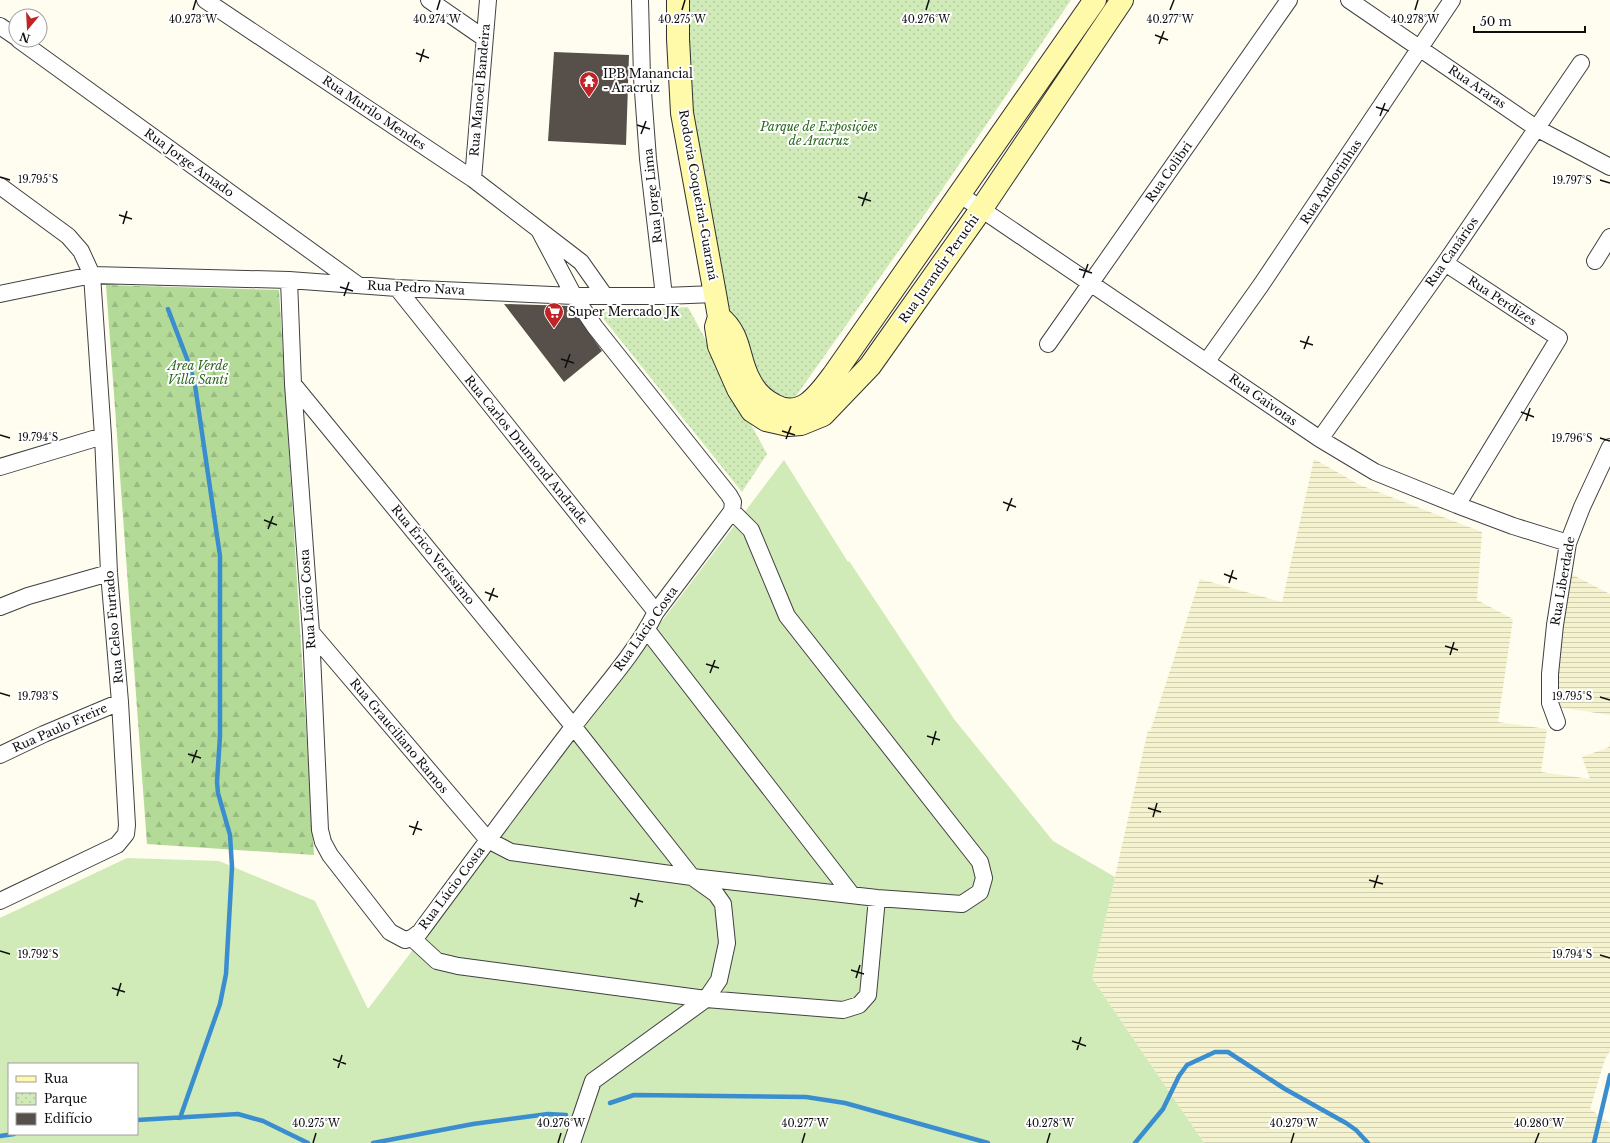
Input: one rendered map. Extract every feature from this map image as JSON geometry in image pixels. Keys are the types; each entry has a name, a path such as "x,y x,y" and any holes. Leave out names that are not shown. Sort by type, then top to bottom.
{"street":[{"name":"Rua Murilo Mendes","path":"205,0 473,179 581,262 605,296"},
{"path":"429,0 484,38"},
{"name":"Rua Manoel Bandeira","path":"473,179 488,0"},
{"name":"Rua Jorge Lima","path":"640,0 642,78 648,159 664,296"},
{"name":"Rodovia Coqueiral-Guaraná","path":"678,0 678,39 682,113 719,317 716,335 732,355"},
{"path":"732,355 757,391 778,408 792,410 801,408 810,403 834,374 1095,0"},
{"name":"Rua Jurandir Peruchi","path":"732,355 743,399 756,415 766,420 788,425 801,424 818,418 846,393 870,366 982,208 1122,0"},
{"name":"Rua Colibri","path":"1048,344 1289,0"},
{"name":"Rua Araras","path":"1349,0 1536,128 1610,167"},
{"name":"Rua Andorinhas","path":"1207,361 1261,285 1452,0"},
{"name":"Rua Jorge Amado","path":"31,48 358,285"},
{"name":"Rua Canários","path":"1320,439 1444,263 1581,63"},
{"path":"0,186 68,236 81,251 92,275"},
{"name":"Rua Gaivotas","path":"959,194 982,208 1320,439 1375,472 1457,506 1513,526 1568,543"},
{"name":"Rua Murilo Mendes","path":"539,230 574,296"},
{"path":"1595,261 1610,236"},
{"name":"Rua Perdizes","path":"1444,263 1559,338 1457,506"},
{"name":"Rua Pedro Nava","path":"0,294 92,275 289,280 397,288 574,296 664,296 715,294"},
{"name":"Rua Celso Furtado","path":"0,901 117,845 123,840 127,825 120,702 109,573 103,436 92,275"},
{"name":"Rua Lúcio Costa","path":"289,280 293,384 311,632 319,818 323,842 330,855 390,932 405,940 412,938 420,932 573,726 647,630 656,612 732,511"},
{"name":"Rua Carlos Drumond Andrade","path":"397,288 656,612"},
{"path":"488,840 511,852 692,877 877,898 962,904 980,892 984,878 980,862 787,616 751,530 732,511 733,502 729,494 595,327 574,296"},
{"name":"Rua Érico Veríssimo","path":"293,384 573,726 692,877"},
{"path":"0,466 103,436"},
{"name":"Rua Liberdade","path":"1557,722 1550,703 1550,674 1555,625 1568,543 1582,507 1610,447"},
{"path":"0,607 28,596 109,573"},
{"path":"647,630 852,895"},
{"name":"Rua Grauciliano Ramos","path":"311,632 488,840"},
{"name":"Rua Paulo Freire","path":"0,755 44,734 120,702"},
{"path":"572,1143 594,1080 706,999 719,980 727,943 723,904 716,894 692,877"},
{"path":"412,938 437,961 458,966 706,999 843,1010 859,1006 868,995 877,898"}],"shaded area":[{"path":"1314,459 1360,485 1482,532 1477,600 1513,619 1498,722 1547,729 1541,772 1590,779 1582,757 1609,747 1610,741 1610,1051 1605,1059 1590,1109 1610,1123 1610,1143 1204,1143 1092,978 1148,730 1150,732 1200,579 1282,602"},
{"path":"1571,574 1610,594 1610,715 1550,706"}],"green space":[{"name":"Parque de Exposições de Aracruz","path":"682,0 1071,0 939,194 796,396 786,404 777,406 718,302 679,58"},
{"name":"Area Verde Villa Santi","path":"106,285 279,290 314,855 147,844"},
{"path":"688,307 767,454 742,492 598,312"},
{"path":"784,460 848,562 849,561 954,719 1053,841 1115,877 1092,978 1204,1143 0,1143 0,918 127,858 219,861 315,901 368,1009"}],"building":[{"name":"IPB Manancial - Aracruz","path":"554,52 629,55 626,145 548,141"},
{"name":"Super Mercado JK","path":"504,304 570,306 602,351 564,382"}],"waterway":[{"path":"168,309 189,364 195,385 220,556 220,736 217,782 218,793 230,835 232,867 226,974 220,1004 180,1118"},
{"path":"1135,1143 1163,1109 1179,1076 1187,1065 1215,1052 1228,1052 1285,1089 1346,1123 1356,1130 1368,1143"},
{"path":"1594,1143 1610,1075"},
{"path":"610,1103 634,1095 806,1097 845,1103 988,1143"},
{"path":"138,1120 238,1114 263,1121 308,1143"},
{"path":"373,1143 473,1124 548,1114 566,1115"},
{"path":"0,1136 8,1135"}],"place":[{"name":"IPB Manancial - Aracruz","path":"589,98"},
{"name":"Super Mercado JK","path":"554,329"}]}
